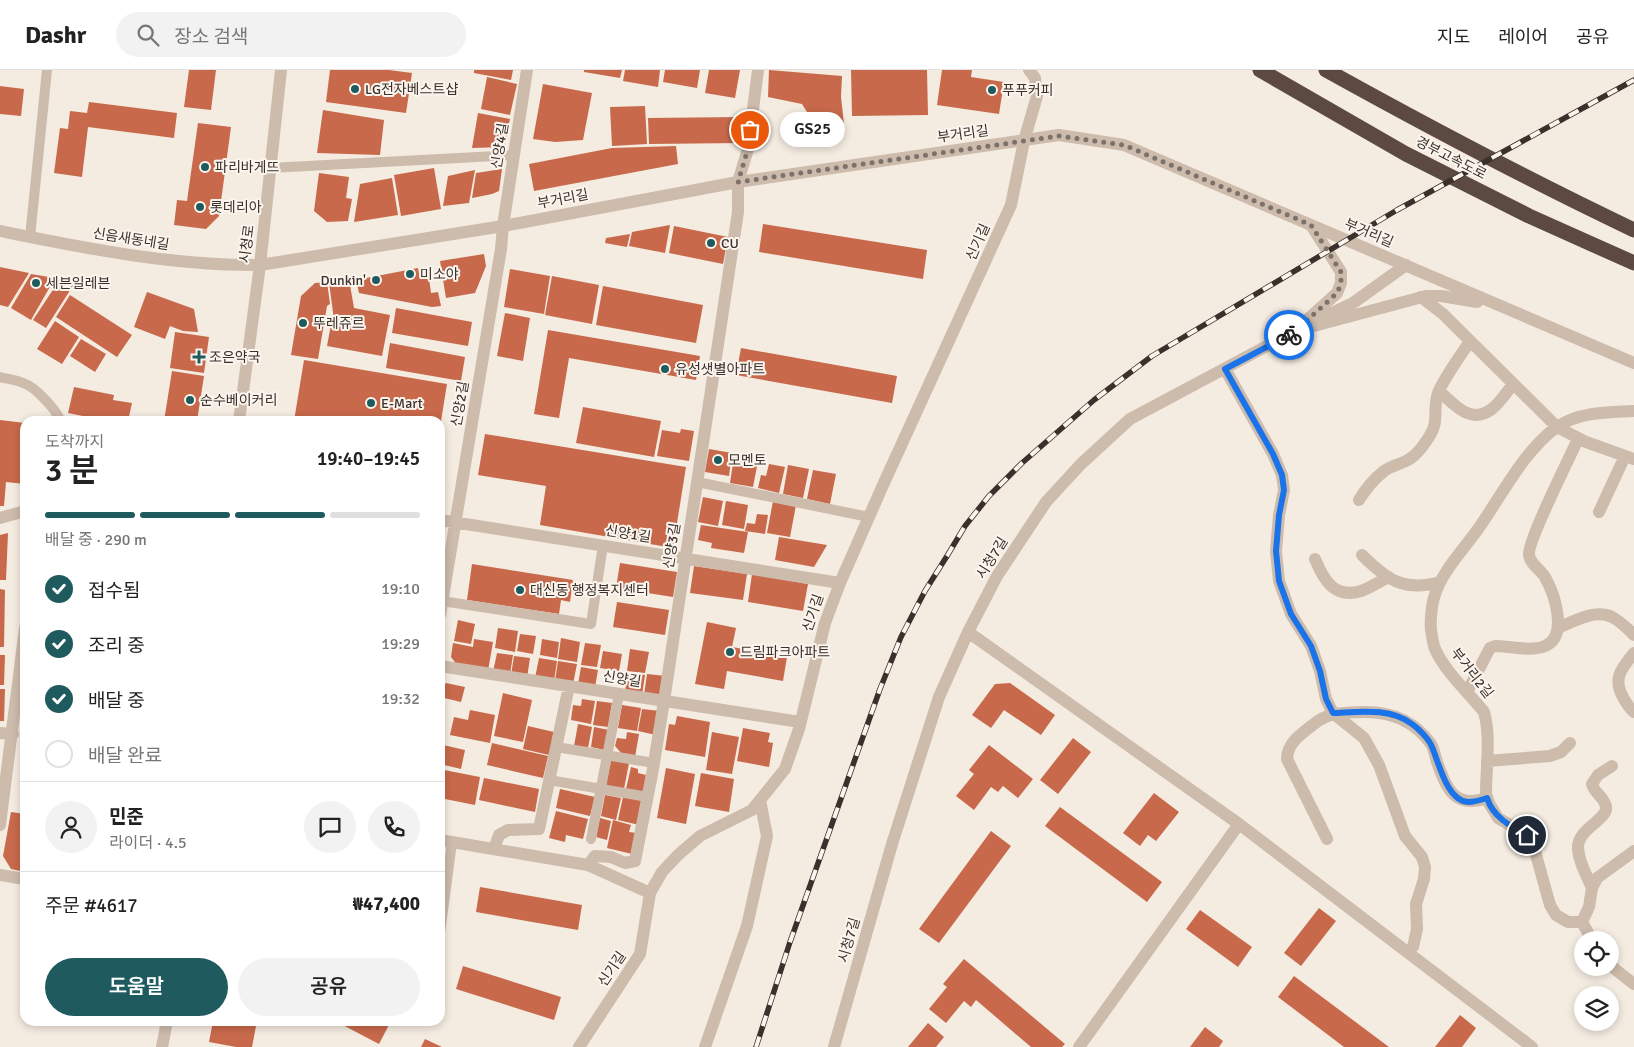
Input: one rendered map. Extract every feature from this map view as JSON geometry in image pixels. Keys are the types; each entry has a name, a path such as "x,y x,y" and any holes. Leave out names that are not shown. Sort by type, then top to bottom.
{"highway":[{"name":"경부고속도로","path":"1260,70 1420,160 1528,216 1634,263"},
{"name":"경부고속도로","path":"1326,70 1450,138 1634,230"}],"street":[{"name":"시청로","path":"240,416 260,265 281,70"},
{"name":"신양4길","path":"503,226 527,70"},
{"path":"738,182 748,149 758,70"},
{"name":"신기길","path":"579,1047 640,954 650,893 662,872 700,836 752,810 785,769 800,722 825,623 840,583 1011,205 1024,141 1037,96 1036,78 1029,70"},
{"name":"부거리길","path":"260,265 503,226 738,182 1059,136 1124,145 1634,363"},
{"name":"신양3길","path":"588,865 595,856 611,857 625,863 635,861 664,700 738,212 738,182"},
{"path":"1295,331 1337,293 1341,284 1341,272 1311,225"},
{"name":"신양2길","path":"445,583 501,249 503,226"},
{"name":"신음새동네길","path":"0,232 186,263 223,266 260,265"},
{"name":"시청7길","path":"834,1047 895,835 939,697 968,632 997,576 1046,502 1081,464 1130,419 1295,331 1353,303 1406,265"},
{"path":"1295,331 1421,297 1449,297 1506,308"},
{"path":"1421,297 1444,314 1557,427 1578,438 1630,457 1599,512"},
{"path":"1359,500 1379,475 1391,466 1408,460 1417,453 1430,435 1435,424 1436,402 1439,391 1470,341"},
{"path":"1225,369 1273,454 1282,475 1284,490 1279,515 1276,551 1279,581 1291,614 1311,646 1320,671 1326,699 1333,713 1364,738 1379,765 1405,836 1422,857 1425,867 1424,879 1416,904 1417,929 1413,947"},
{"path":"1439,391 1466,413 1476,415 1487,414 1513,384"},
{"name":"부거리2길","path":"1582,922 1568,922 1556,915 1545,890 1533,844 1527,835 1498,818 1489,803 1487,798 1486,719 1484,712 1448,669 1434,648 1431,628 1433,603 1436,590 1446,571 1478,530 1520,465 1544,438 1557,427 1571,419 1584,415 1634,411"},
{"path":"1467,692 1490,648 1495,646 1528,648 1545,646 1552,640 1558,628 1559,623 1552,591 1544,576 1529,556 1534,535 1578,438"},
{"path":"0,518 20,512"},
{"name":"신양1길","path":"445,521 840,583"},
{"path":"1362,555 1376,569 1398,583 1426,586 1440,582"},
{"path":"1316,559 1321,573 1330,586 1342,592 1352,593 1363,590 1389,577"},
{"path":"1558,628 1586,617 1605,615 1613,617 1634,635"},
{"path":"968,632 1239,824 1532,1047"},
{"path":"1634,653 1618,677 1618,690 1629,708 1634,712"},
{"path":"0,825 6,734 20,656"},
{"name":"신양길","path":"445,667 800,722"},
{"path":"494,849 499,835 508,830 539,829 569,686"},
{"path":"1327,839 1287,759 1287,751 1303,732 1333,713 1379,713 1393,715 1412,723 1432,745 1450,790 1457,798 1467,802 1487,798"},
{"path":"1486,762 1550,756 1561,752 1570,743"},
{"path":"1592,888 1579,855 1579,841 1588,828 1606,810 1606,805 1593,790 1592,784 1598,775 1612,766"},
{"path":"705,1047 749,917 767,836 760,800"},
{"path":"1079,1047 1239,824"},
{"path":"446,841 588,865 650,893"},
{"path":"1587,931 1582,922 1589,907 1592,888 1597,878 1634,850"},
{"path":"0,874 20,878"},
{"path":"1619,972 1634,984"},
{"path":"162,1047 166,1026"}],"lane":[{"path":"30,237 47,70"},
{"path":"270,168 514,155"},
{"path":"0,378 25,383 44,398 59,416"},
{"path":"697,482 869,517"},
{"path":"445,601 590,624 603,545"},
{"path":"591,839 619,694"},
{"path":"556,747 654,763"},
{"path":"549,780 648,797"},
{"path":"445,856 446,841"}],"building":[{"path":"189,70 216,70 211,110 184,107"},
{"path":"330,70 389,70 412,73 406,113 326,102"},
{"path":"474,70 513,70 511,80 474,73"},
{"path":"584,70 622,70 620,78 584,72"},
{"path":"625,70 660,70 658,87 623,81"},
{"path":"665,70 700,70 697,88 663,82"},
{"path":"709,70 740,70 735,98 705,93"},
{"path":"769,70 842,76 841,97 845,133 819,139 815,125 802,104 768,97"},
{"path":"851,70 927,70 928,115 852,116"},
{"path":"942,70 972,70 971,77 1004,82 999,114 937,105"},
{"path":"487,77 517,84 510,115 481,109"},
{"path":"543,84 592,93 583,140 555,142 533,139"},
{"path":"0,86 24,89 21,116 0,114"},
{"path":"89,102 177,113 174,138 88,127 82,177 54,173 60,128 68,129 70,111 87,113"},
{"path":"645,106 647,144 612,146 610,107"},
{"path":"323,110 384,120 380,155 317,153"},
{"path":"478,113 510,119 504,147 472,148"},
{"path":"740,117 741,143 649,144 648,118"},
{"path":"198,123 231,127 219,216 206,229 174,225 177,200 187,201"},
{"path":"676,146 678,164 534,191 529,164 612,148"},
{"path":"434,168 441,209 401,216 394,175"},
{"path":"502,169 499,191 472,198 476,173"},
{"path":"475,170 469,203 443,206 448,176"},
{"path":"319,173 349,177 346,198 352,199 348,221 327,222 314,211"},
{"path":"392,178 398,215 354,222 360,184"},
{"path":"763,224 927,250 923,279 759,252"},
{"path":"670,225 665,253 629,246 632,232"},
{"path":"674,226 728,237 723,264 669,253"},
{"path":"630,234 627,247 605,243 606,238"},
{"path":"484,254 486,266 475,293 446,298 440,261"},
{"path":"0,267 29,273 8,307 0,305"},
{"path":"418,268 420,279 429,278 431,293 438,292 441,306 432,307 359,293 356,280"},
{"path":"510,269 550,276 544,314 504,307"},
{"path":"31,274 55,278 31,320 11,308"},
{"path":"552,276 599,285 592,324 545,315"},
{"path":"60,279 76,281 46,328 33,320"},
{"path":"349,279 354,308 390,315 382,356 327,346 332,319 334,320 329,282"},
{"path":"327,282 330,304 327,306 318,359 291,355 301,296 315,283"},
{"path":"603,286 703,305 696,343 596,325"},
{"path":"147,292 194,309 198,332 183,331 170,326 165,339 134,327"},
{"path":"70,295 132,335 117,357 56,317"},
{"path":"396,308 472,322 468,346 392,333"},
{"path":"505,313 530,318 523,361 497,356"},
{"path":"55,321 79,337 62,364 37,349"},
{"name":"유성샛별아파트","path":"548,330 700,356 696,380 569,358 559,418 534,414"},
{"path":"175,332 209,337 204,373 170,368"},
{"path":"81,339 106,354 95,372 70,356"},
{"path":"390,343 465,357 461,381 386,368"},
{"path":"741,348 897,376 892,403 736,375"},
{"name":"E-Mart","path":"304,360 447,384 442,416 295,416"},
{"path":"172,371 204,376 198,416 165,416"},
{"path":"74,387 114,395 113,400 132,403 129,416 83,416 68,413"},
{"path":"583,407 661,421 654,457 576,443"},
{"path":"0,420 20,422 20,483 6,482 4,506 0,506"},
{"path":"681,429 694,431 689,461 657,456 662,430 680,433"},
{"path":"485,434 686,467 673,548 540,525 546,486 478,475"},
{"path":"709,449 732,453 729,476 705,472"},
{"path":"734,457 758,461 753,487 730,483"},
{"path":"769,464 785,467 779,493 758,488 761,475 766,476"},
{"path":"788,465 809,469 803,498 783,494"},
{"path":"813,470 836,474 830,504 807,499"},
{"path":"703,497 723,501 718,526 698,522"},
{"path":"726,501 748,505 744,529 722,525"},
{"path":"773,501 796,505 790,537 767,533"},
{"path":"757,514 768,515 765,534 745,531 747,523 755,524"},
{"path":"701,525 748,532 744,553 711,548 712,543 698,540"},
{"path":"8,533 6,580 0,580 0,535"},
{"path":"779,537 827,545 814,567 775,560"},
{"path":"620,563 677,572 673,597 616,588"},
{"name":"대신동 행정복지센터","path":"472,564 573,580 570,602 561,600 559,614 467,600"},
{"path":"694,566 747,574 743,600 690,593"},
{"path":"752,574 808,584 803,611 748,602"},
{"path":"0,589 5,590 4,647 0,647"},
{"path":"617,602 669,610 665,635 613,627"},
{"path":"458,620 475,624 471,644 454,641"},
{"name":"드림파크아파트","path":"707,622 736,628 732,647 787,657 783,681 727,671 724,689 695,684"},
{"path":"498,628 518,631 515,652 495,648"},
{"path":"520,634 536,636 533,654 517,651"},
{"path":"561,638 580,642 577,662 558,659"},
{"path":"474,639 493,642 488,671 457,665 451,657 453,643 473,647"},
{"path":"542,639 559,642 557,658 540,655"},
{"path":"585,643 601,645 597,667 581,665"},
{"path":"630,649 649,652 645,673 627,671"},
{"path":"603,651 622,654 619,671 600,668"},
{"path":"497,653 513,655 510,674 493,672"},
{"path":"0,655 5,655 4,685 0,685"},
{"path":"514,656 530,658 527,678 511,675"},
{"path":"539,658 557,661 554,681 535,678"},
{"path":"558,661 577,664 573,684 555,681"},
{"path":"581,667 598,670 595,687 578,684"},
{"path":"628,673 645,675 642,695 625,692"},
{"path":"647,674 666,676 664,691 657,697 644,695"},
{"path":"1010,683 1055,715 1041,735 1004,710 991,728 972,715 995,684"},
{"path":"445,684 465,687 461,702 445,698"},
{"path":"0,689 5,689 4,721 0,721"},
{"path":"503,693 532,700 523,742 494,736"},
{"path":"582,699 595,701 591,724 571,720 573,705 581,706"},
{"path":"597,701 612,703 608,727 593,725"},
{"path":"622,705 641,708 637,731 618,728"},
{"path":"642,709 660,711 656,735 638,731"},
{"path":"470,710 495,715 490,743 450,735 454,717 468,720"},
{"path":"677,716 710,722 705,757 665,750 669,724 675,725"},
{"path":"578,724 592,727 588,748 574,746"},
{"path":"528,726 554,732 549,755 523,749"},
{"path":"594,727 609,730 605,750 591,747"},
{"path":"743,728 770,733 768,742 773,743 769,767 737,761"},
{"path":"627,732 639,734 635,757 622,754 615,746 617,738 626,739"},
{"path":"712,732 739,737 732,774 706,770"},
{"path":"1073,738 1091,752 1058,794 1040,780"},
{"path":"492,743 548,756 543,778 487,765"},
{"path":"445,745 465,750 461,769 445,765"},
{"path":"989,745 1033,779 1018,798 1003,786 998,792 991,787 974,810 956,796 974,774 969,770"},
{"path":"611,760 629,763 624,789 606,786"},
{"path":"631,767 638,769 638,773 650,776 646,793 626,789"},
{"path":"666,768 695,774 686,824 657,818"},
{"path":"445,770 480,777 475,805 445,799"},
{"path":"701,773 734,779 729,812 695,806"},
{"path":"484,778 539,789 535,812 479,800"},
{"path":"560,789 595,797 590,816 556,808"},
{"path":"1154,793 1179,812 1156,841 1148,835 1140,846 1123,833"},
{"path":"605,795 621,798 616,820 601,816"},
{"path":"623,797 643,801 639,825 618,820"},
{"path":"1060,807 1162,882 1147,902 1045,826"},
{"path":"556,811 588,819 583,839 566,835 565,842 549,838"},
{"path":"11,812 20,813 20,871 11,869 3,856"},
{"path":"600,818 611,821 607,840 596,837"},
{"path":"613,820 631,825 629,832 637,833 632,854 607,848"},
{"path":"991,831 1011,846 939,943 919,929"},
{"path":"480,887 582,905 578,930 476,912"},
{"path":"1319,908 1336,921 1301,966 1284,953"},
{"path":"1200,910 1252,947 1238,967 1186,929"},
{"path":"964,959 1065,1044 1062,1047 1031,1047 976,1000 971,1007 964,1001 946,1023 929,1009 947,987 943,984"},
{"path":"463,966 561,997 554,1020 456,989"},
{"path":"1294,976 1389,1047 1344,1047 1278,997"},
{"path":"1460,1015 1476,1028 1462,1047 1435,1047"},
{"path":"928,1023 944,1037 936,1047 908,1047"},
{"path":"212,1026 256,1026 252,1047 236,1047 209,1042"},
{"path":"345,1026 388,1026 379,1044"},
{"path":"1205,1027 1223,1041 1219,1047 1190,1047"},
{"path":"425,1039 442,1047 421,1047"}],"railway":[{"path":"756,1047 790,942 880,689 901,637 925,591 965,526 989,496 1022,463 1094,400 1152,356 1397,210 1634,80"}],"way so far":[{"path":"750,130 748,149 738,182 1059,136 1124,145 1311,225 1341,272 1341,284 1337,293 1289,335"}],"place":[{"name":"LG전자베스트샵","path":"355,89"},
{"name":"푸푸커피","path":"992,90"},
{"name":"GS25","path":"750,130"},
{"name":"파리바게뜨","path":"205,167"},
{"name":"롯데리아","path":"200,207"},
{"name":"CU","path":"711,243"},
{"name":"미소야","path":"410,274"},
{"name":"Dunkin'","path":"376,280"},
{"name":"세븐일레븐","path":"36,283"},
{"name":"뚜레쥬르","path":"303,323"},
{"name":"조은약국","path":"199,357"},
{"name":"유성샛별아파트","path":"665,369"},
{"name":"순수베이커리","path":"190,400"},
{"name":"E-Mart","path":"371,403"},
{"name":"모멘토","path":"718,460"},
{"name":"대신동 행정복지센터","path":"520,590"},
{"name":"드림파크아파트","path":"730,652"}],"route":[{"path":"1289,335 1225,369 1273,454 1282,475 1284,490 1279,515 1276,551 1279,581 1291,614 1311,646 1320,671 1326,699 1333,713 1372,712 1393,715 1412,723 1432,745 1450,790 1457,798 1467,802 1487,798 1498,818 1527,835"}]}
